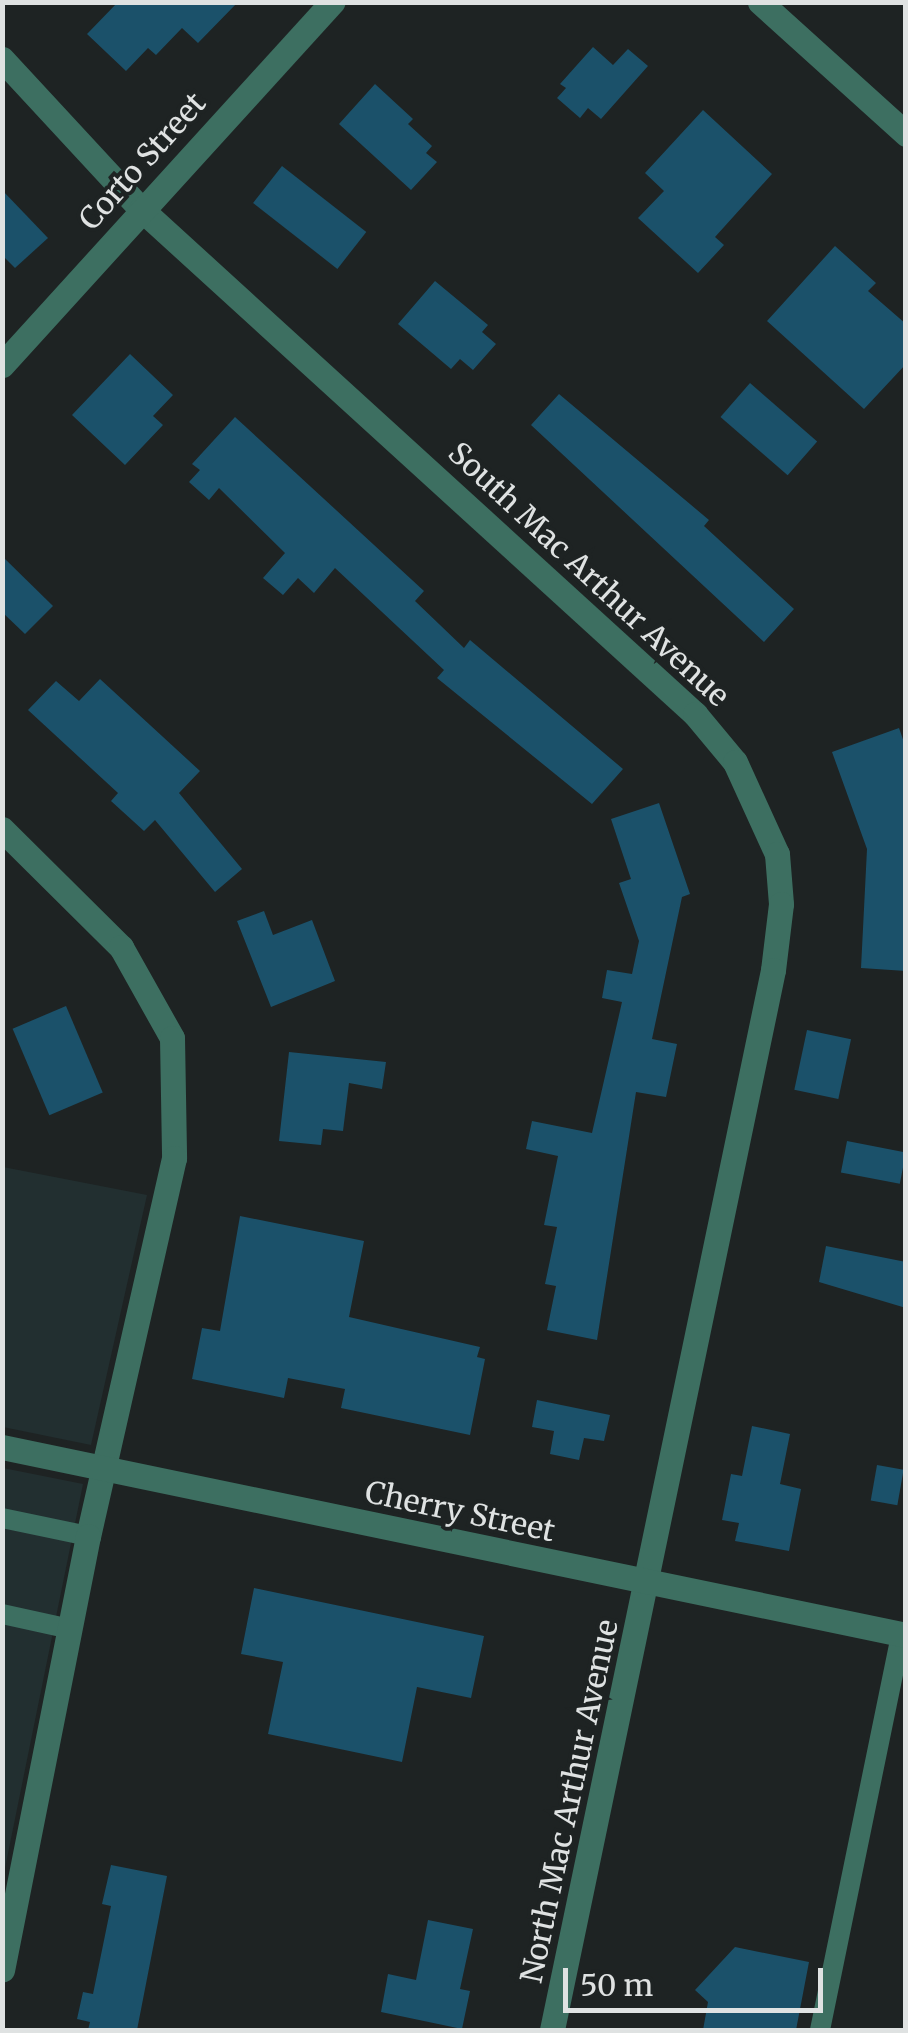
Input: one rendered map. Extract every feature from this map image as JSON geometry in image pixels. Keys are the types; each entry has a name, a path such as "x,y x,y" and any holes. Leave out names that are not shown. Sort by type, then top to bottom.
{"street":[{"name":"Corto Street","path":"2,365 332,2"},
{"path":"760,2 906,134"},
{"name":"South Mac Arthur Avenue","path":"2,60 142,209 668,686 736,762 767,823 779,872 776,953 648,1585"},
{"path":"2,829 121,947 172,1038 174,1158 88,1536 2,1970"},
{"path":"2,855 38,862"},
{"name":"Cherry Street","path":"2,1447 648,1585 903,1635"},
{"name":"North Mac Arthur Avenue","path":"552,2030 648,1585"}],"lane":[{"path":"2,1518 88,1536"},
{"path":"2,1614 70,1628"},
{"path":"820,2030 903,1635"}],"shaded area":[{"path":"3,1167 147,1195 91,1445 3,1427"},
{"path":"3,1468 83,1484 3,1878"}],"building":[{"path":"118,2 238,2 198,43 182,28 156,55 148,48 126,71 87,34"},
{"path":"593,47 613,65 628,49 648,66 601,119 588,108 580,118 557,98 566,88 560,84"},
{"path":"375,84 413,119 408,124 432,146 426,153 437,162 411,190 339,124"},
{"path":"703,110 772,174 715,237 724,245 698,273 638,218 664,191 645,173"},
{"path":"282,166 366,232 337,269 253,203"},
{"path":"2,190 48,238 15,268 2,255"},
{"path":"835,246 876,283 868,291 906,324 906,364 864,409 767,321"},
{"path":"435,281 488,325 482,332 496,344 473,370 460,359 451,369 398,324"},
{"path":"130,354 173,395 153,416 163,425 125,465 72,415"},
{"path":"750,383 817,441 788,475 720,417"},
{"path":"559,394 709,520 704,526 794,609 764,642 531,425"},
{"path":"235,417 424,591 415,601 464,648 470,640 623,769 592,804 437,678 444,670 335,568 314,593 298,578 283,595 263,578 285,553 219,488 209,500 189,482 200,470 192,464"},
{"path":"2,556 53,606 25,634 2,612"},
{"path":"100,679 200,771 179,793 242,869 215,892 155,820 144,831 111,801 118,793 28,710 56,681 79,701"},
{"path":"899,728 906,748 906,971 861,968 867,849 832,752"},
{"path":"659,803 690,894 682,897 652,1039 677,1044 666,1097 636,1092 597,1340 547,1330 556,1286 545,1284 557,1227 544,1225 558,1156 526,1149 532,1121 592,1133 622,1002 602,998 607,970 632,974 639,941 619,883 631,879 611,819"},
{"path":"264,911 273,935 312,920 335,981 271,1007 237,921"},
{"path":"66,1006 103,1093 49,1115 13,1029"},
{"path":"807,1030 851,1039 838,1099 794,1090"},
{"path":"289,1052 386,1062 382,1089 349,1083 343,1131 323,1129 321,1145 279,1141"},
{"path":"847,1141 906,1152 900,1184 841,1172"},
{"path":"240,1216 364,1241 349,1317 480,1347 477,1357 485,1359 470,1435 341,1408 345,1389 288,1378 284,1398 192,1379 202,1328 220,1331"},
{"path":"826,1246 906,1262 906,1308 819,1282"},
{"path":"537,1400 610,1415 604,1441 584,1438 579,1460 550,1454 554,1431 532,1427"},
{"path":"752,1426 790,1434 780,1484 801,1489 789,1551 735,1541 739,1523 722,1520 731,1474 742,1476"},
{"path":"877,1465 904,1470 897,1505 871,1500"},
{"path":"254,1588 484,1636 471,1698 417,1687 402,1762 268,1734 283,1662 241,1654"},
{"path":"111,1865 167,1876 137,2030 88,2030 90,2022 77,2019 83,1992 93,1994 111,1906 102,1904"},
{"path":"428,1920 473,1929 460,1989 470,1991 462,2029 381,2012 388,1974 416,1980"},
{"path":"735,1947 809,1962 796,2030 703,2030 708,2002 695,1990"}]}
